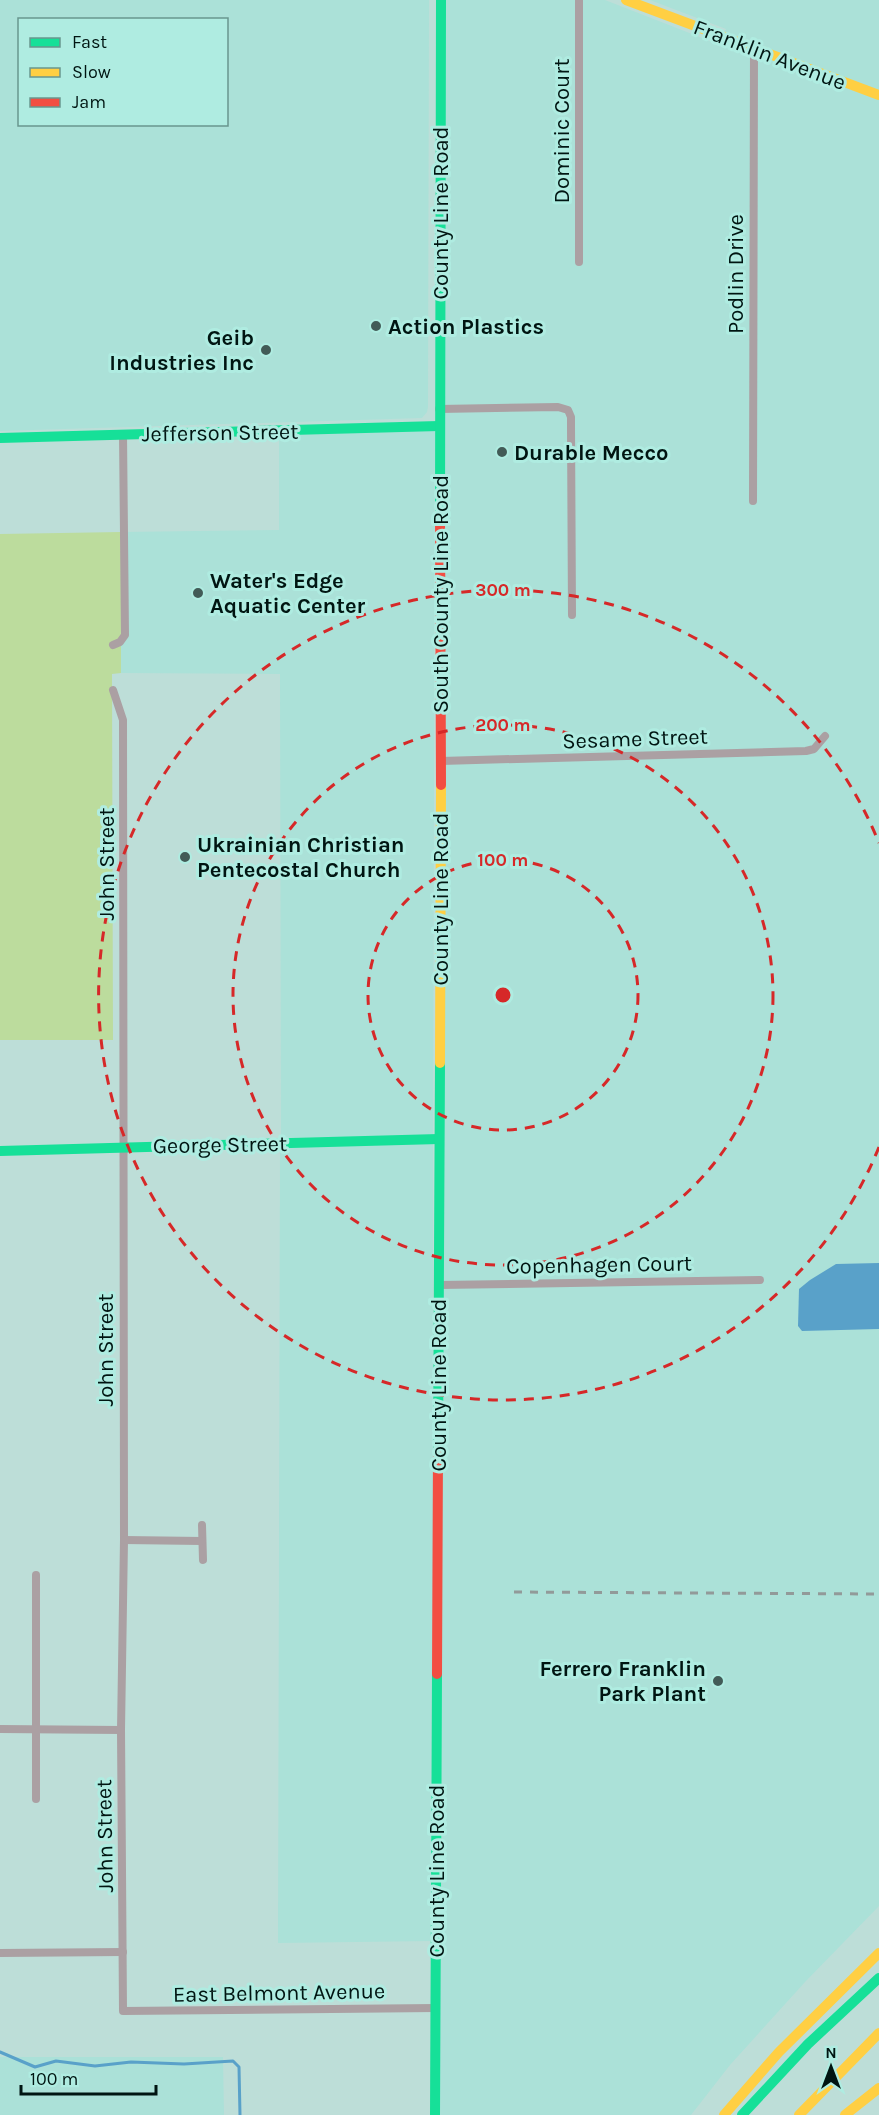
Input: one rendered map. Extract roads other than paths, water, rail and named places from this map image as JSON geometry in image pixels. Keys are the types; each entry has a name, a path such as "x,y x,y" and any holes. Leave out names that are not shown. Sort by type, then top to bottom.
{"main road":[{"name":"County Line Road","path":"439,426 441,0"},
{"name":"Franklin Avenue","path":"626,0 879,95"},
{"name":"Jefferson Street","path":"0,438 439,426"},
{"name":"South County Line Road","path":"439,426 441,761"},
{"name":"County Line Road","path":"435,2115 441,761"},
{"name":"George Street","path":"0,1151 439,1139"},
{"path":"724,2115 789,2040 879,1953"},
{"path":"742,2115 770,2082 829,2023 879,1978"},
{"path":"799,2115 879,2033"},
{"path":"845,2115 879,2088"}],"street":[{"name":"Dominic Court","path":"579,0 579,262"},
{"name":"Podlin Drive","path":"753,501 754,47"},
{"path":"439,409 558,407 568,410 571,417 572,615"},
{"path":"113,645 120,642 125,635 123,434"},
{"name":"John Street","path":"113,690 123,720 124,1540 121,1730 123,2011"},
{"name":"Sesame Street","path":"441,761 806,751 814,749 825,736"},
{"name":"Copenhagen Court","path":"439,1285 760,1280"},
{"path":"202,1525 203,1560"},
{"path":"124,1540 202,1541"},
{"path":"36,1575 36,1799"},
{"path":"0,1729 121,1730"},
{"path":"0,1953 123,1952"},
{"name":"East Belmont Avenue","path":"123,2011 436,2008"}],"water":[{"path":"879,1263 879,1329 802,1331 798,1326 799,1289 836,1264"}],"waterway":[{"path":"0,2052 35,2067 56,2061 95,2066 131,2062 184,2064 233,2061 239,2067 240,2115"}],"railway":[{"path":"514,1592 879,1594"}],"place":[{"name":"Action Plastics","path":"376,326"},
{"name":"Geib Industries Inc","path":"266,350"},
{"name":"Durable Mecco","path":"502,452"},
{"name":"Water's Edge Aquatic Center","path":"198,593"},
{"name":"Ukrainian Christian Pentecostal Church","path":"185,857"},
{"name":"Ferrero Franklin Park Plant","path":"718,1681"}]}
